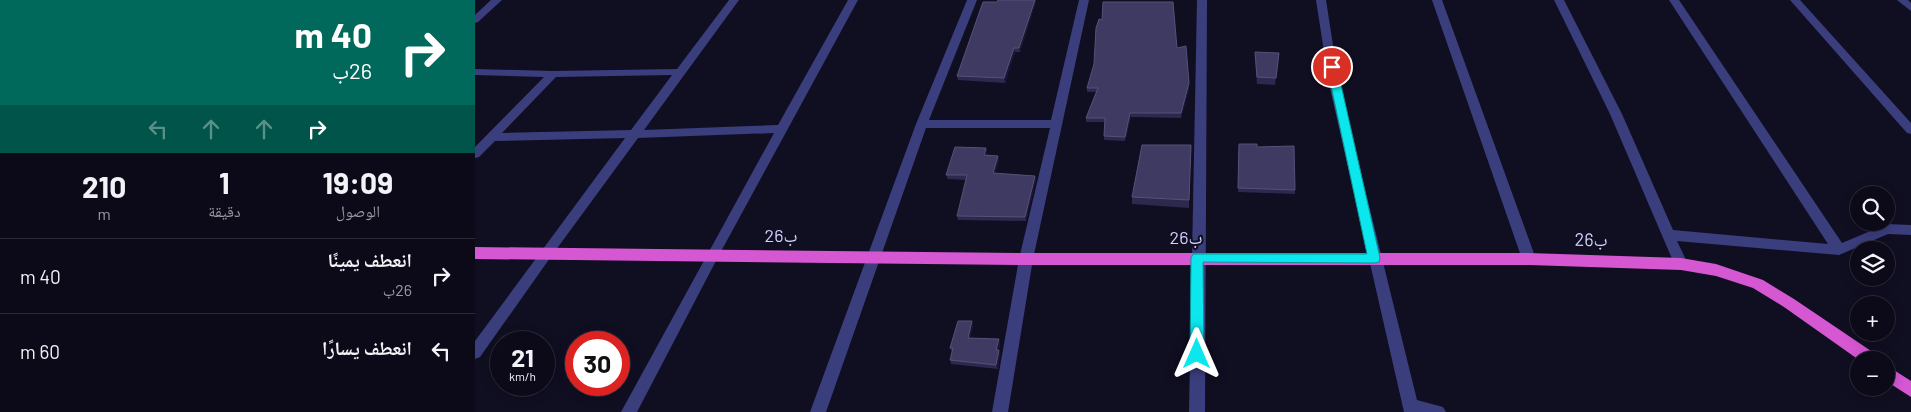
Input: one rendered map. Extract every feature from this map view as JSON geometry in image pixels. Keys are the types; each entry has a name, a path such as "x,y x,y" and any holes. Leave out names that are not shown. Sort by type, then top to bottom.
{"highway":[{"name":"26ب","path":"475,253 1026,259 1529,259 1681,264 1716,270 1758,284 1858,351"},
{"path":"1895,378 1911,390"}],"street":[{"path":"475,20 497,0"},
{"path":"475,353 545,254 734,0"},
{"path":"629,412 781,129 853,0"},
{"path":"818,412 922,124 972,0"},
{"path":"1001,412 1026,259 1083,0"},
{"path":"1197,412 1197,258 1202,0"},
{"path":"1321,0 1334,84 1411,409 1437,412"},
{"path":"1437,0 1529,259"},
{"path":"1559,0 1616,114 1681,264"},
{"path":"1673,0 1839,250"},
{"path":"1795,0 1911,130"},
{"path":"1902,0 1911,8"},
{"path":"475,72 553,74 680,72"},
{"path":"475,154 553,74"},
{"path":"922,124 1055,124"},
{"path":"491,137 781,129"},
{"path":"1669,235 1839,250 1887,229 1911,230"}],"building":[{"path":"998,0 1035,0 1019,48 1014,48 1004,78 957,76 983,2 997,2"},
{"path":"1103,2 1173,2 1177,48 1186,46 1189,83 1181,113 1130,113 1125,137 1104,136 1105,118 1086,118 1098,88 1087,88 1094,64 1096,28 1099,19 1102,20"},
{"path":"1255,52 1279,53 1276,78 1257,77"},
{"path":"1239,144 1257,144 1257,147 1294,146 1295,190 1238,188"},
{"path":"1142,145 1191,145 1189,200 1132,197"},
{"path":"955,147 986,148 984,155 998,156 993,173 1035,176 1025,217 957,216 967,175 946,175"},
{"path":"958,321 972,321 968,338 999,339 996,350 999,350 996,365 950,360 953,348 950,348"}],"route":[{"path":"1197,354 1197,258 1374,258 1334,84 1332,67"}]}
